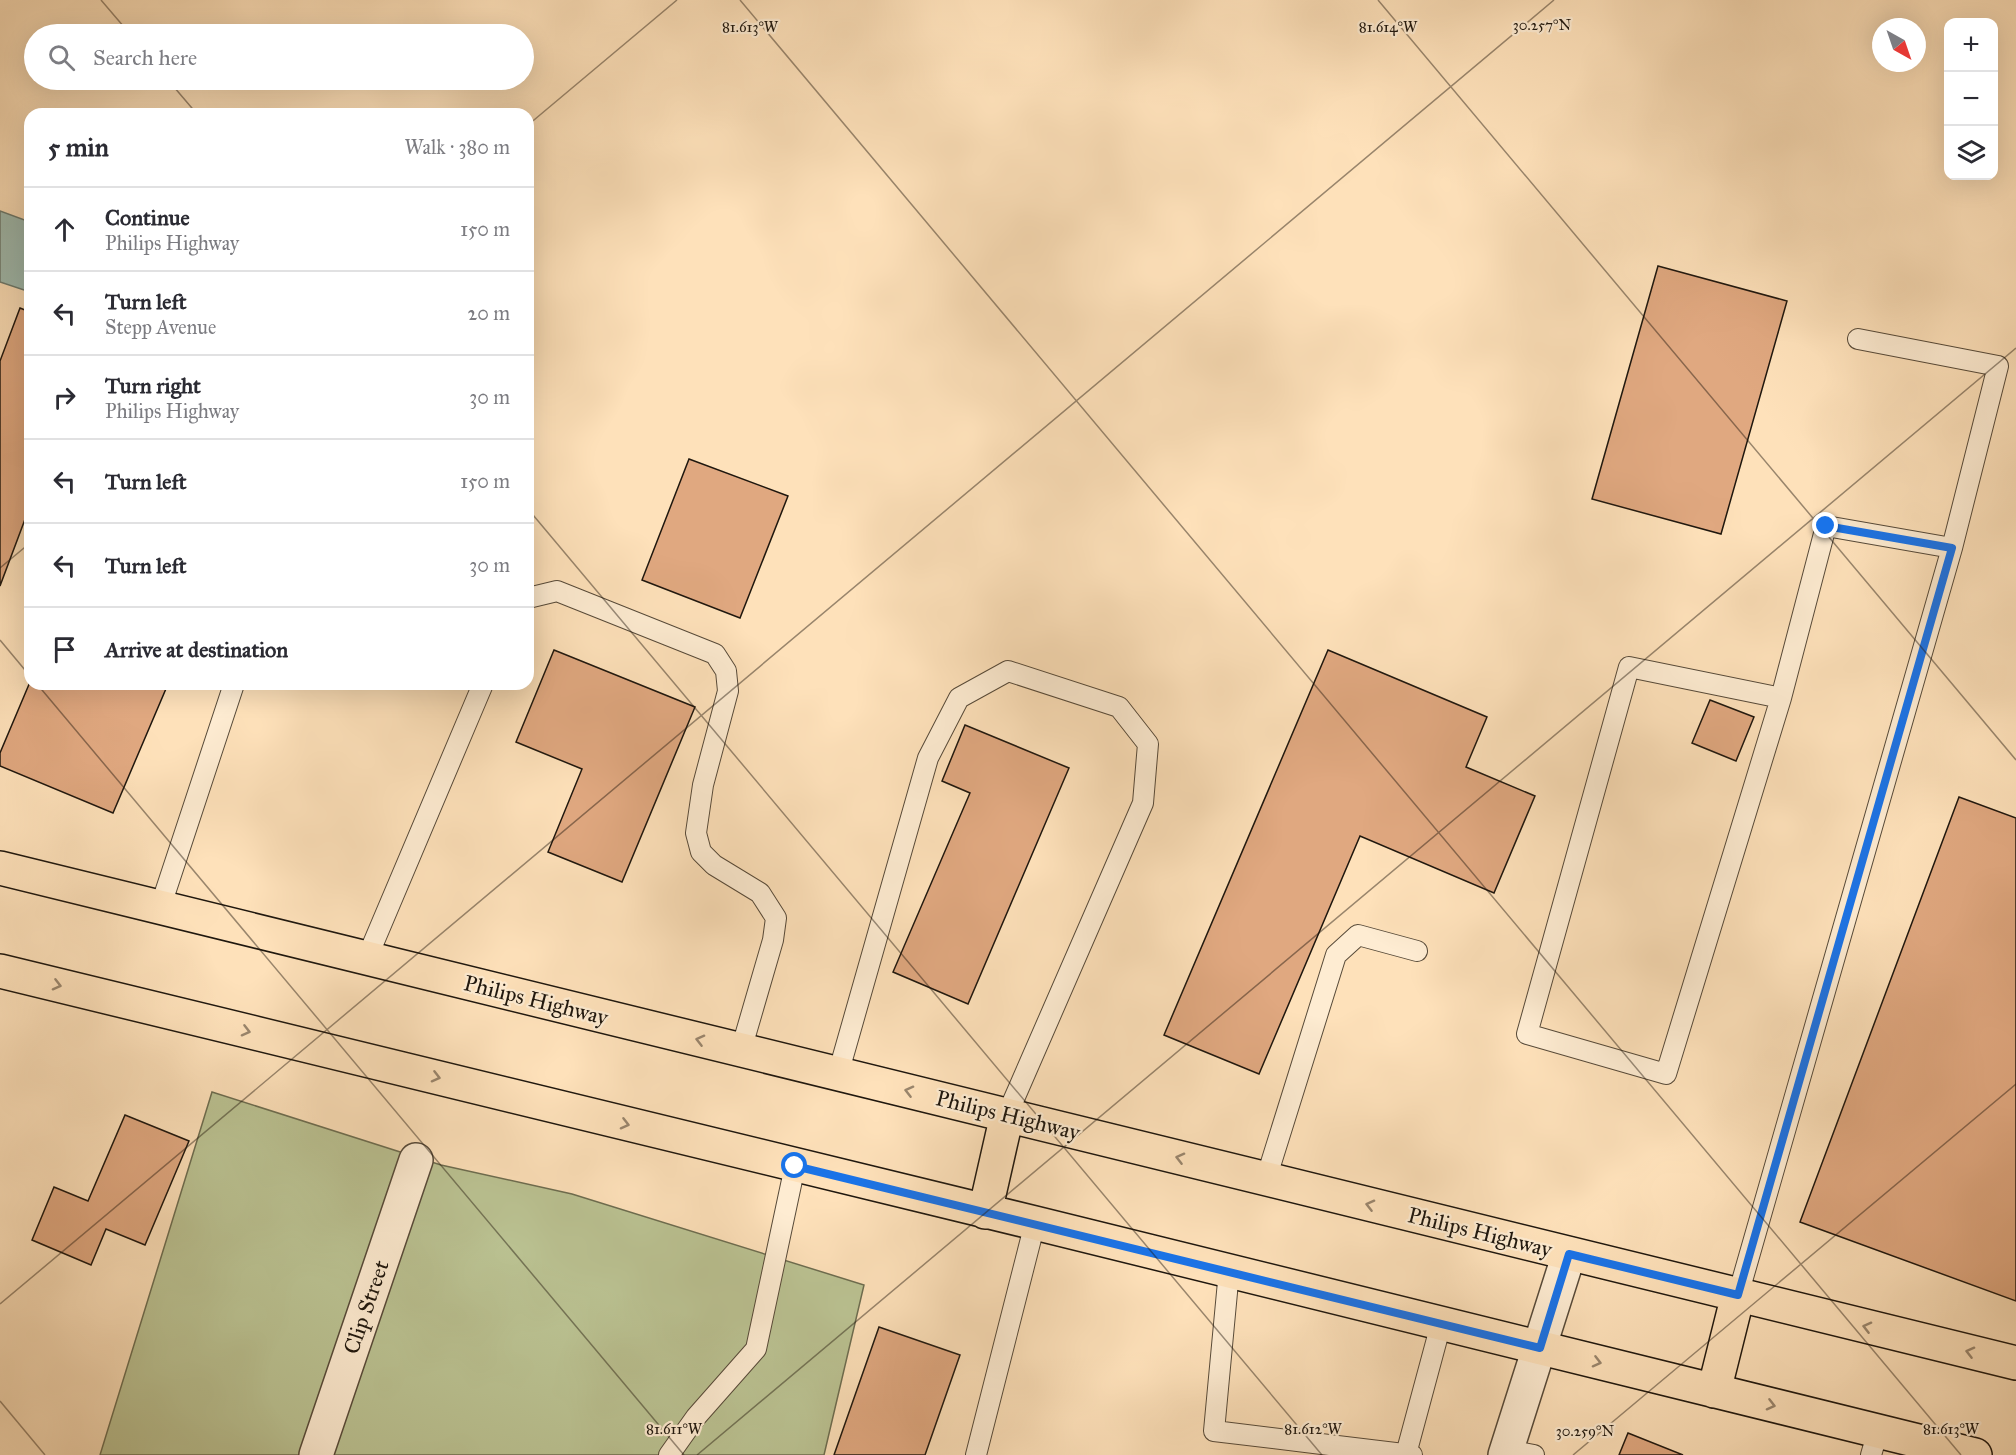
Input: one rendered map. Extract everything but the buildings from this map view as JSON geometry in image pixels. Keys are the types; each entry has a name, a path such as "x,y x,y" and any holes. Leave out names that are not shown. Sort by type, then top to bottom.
{"main road":[{"name":"Philips Highway","path":"0,868 2016,1363"},
{"path":"0,971 1714,1391 1875,1443 1975,1455"},
{"path":"985,1212 1007,1115"},
{"path":"1714,1391 1738,1295"}],"street":[{"name":"Clip Street","path":"316,1455 416,1160"},
{"path":"1515,1453 1540,1348 1569,1254"}],"lane":[{"path":"1738,1295 1952,548 1998,366 1858,339"},
{"path":"1781,698 1629,667 1527,1034 1666,1074 1781,698 1826,526 1952,548"},
{"path":"534,597 557,591 716,654 726,671 728,692 703,785 696,833 701,852 714,865 760,893 776,918 773,940 741,1050"},
{"path":"838,1074 928,758 959,698 1008,671 1119,707 1148,744 1143,803 1007,1115"},
{"path":"160,908 232,690"},
{"path":"367,958 480,690"},
{"path":"1266,1179 1336,955 1358,935 1417,951"},
{"path":"669,1455 696,1417 756,1349 795,1166"},
{"path":"976,1455 1035,1223"},
{"path":"1229,1271 1215,1431 1412,1455"},
{"path":"1406,1454 1441,1324"}],"green space":[{"path":"212,1092 441,1165 572,1194 864,1285 824,1455 100,1455"}],"shaded area":[{"path":"0,211 24,220 24,290 0,282"}],"route":[{"path":"795,1166 1540,1348 1569,1254 1738,1295 1952,548 1826,526"}]}
